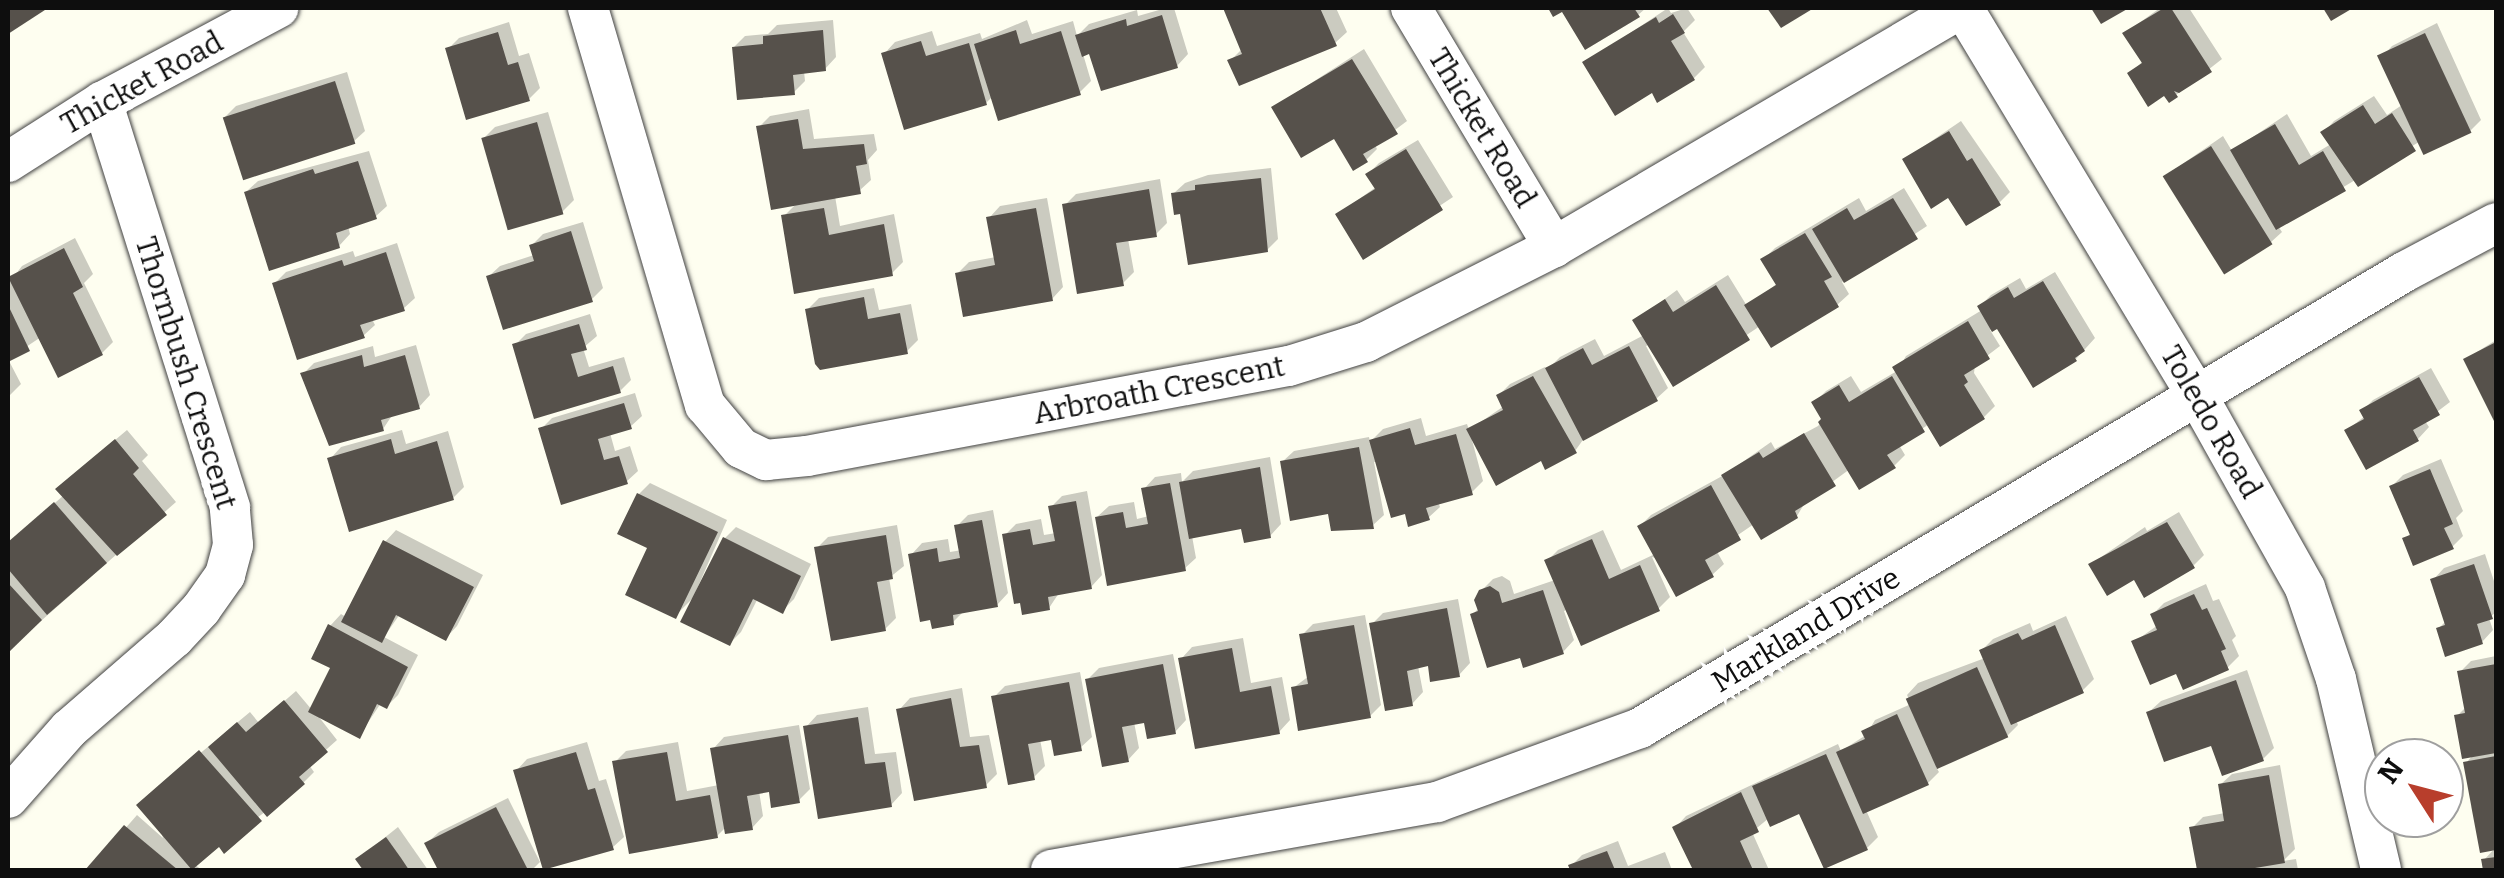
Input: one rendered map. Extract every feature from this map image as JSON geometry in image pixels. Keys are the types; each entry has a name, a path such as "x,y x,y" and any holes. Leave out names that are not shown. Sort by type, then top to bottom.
{"street":[{"name":"Thicket Road","path":"8,162 102,102 278,8"},
{"name":"Arbroath Crescent","path":"588,8 705,405 741,448 766,460 807,456 1289,366 1366,342 1554,248 1963,8"},
{"name":"Thicket Road","path":"1411,8 1554,248"},
{"name":"Toledo Road","path":"1963,8 2198,397 2305,588 2336,679 2381,870"},
{"name":"Thornbush Crescent","path":"8,798 68,729 174,638 201,608 225,576 233,545 230,507 102,102"},
{"name":"Markland Drive","path":"1051,870 1437,802 1640,728 2404,272 2496,223"}],"building":[{"path":"8,8 48,8 8,34"},
{"path":"1223,8 1320,8 1337,46 1239,86 1227,60 1242,54"},
{"path":"1548,8 1634,8 1640,17 1585,50 1562,12 1553,17"},
{"path":"1767,8 1814,8 1781,28"},
{"path":"2091,8 2129,8 2101,24"},
{"path":"2164,8 2171,8 2212,72 2179,93 2174,91 2178,97 2169,103 2164,96 2148,107 2127,73 2142,63 2122,33"},
{"path":"2323,8 2353,8 2331,21"},
{"path":"1673,14 1685,33 1671,41 1695,80 1657,103 1652,93 1615,116 1582,62 1656,17 1659,23"},
{"path":"1162,15 1178,68 1101,91 1089,54 1082,57 1075,35 1126,19 1127,26"},
{"path":"823,30 826,71 793,75 795,95 737,100 732,47 763,44 763,36"},
{"path":"1016,30 1020,44 1061,31 1081,95 998,121 974,44"},
{"path":"498,32 508,65 518,62 530,101 466,120 445,48"},
{"path":"2425,33 2471,133 2423,155 2377,55"},
{"path":"921,41 926,56 969,43 987,105 904,130 881,53"},
{"path":"1352,59 1398,134 1363,154 1368,162 1353,171 1334,139 1301,158 1271,107"},
{"path":"335,81 355,144 243,180 223,117"},
{"path":"2363,105 2375,124 2392,113 2416,151 2358,187 2320,132"},
{"path":"798,119 803,149 864,144 867,164 856,166 861,194 771,210 756,126"},
{"path":"537,122 563,214 508,230 481,138"},
{"path":"2275,124 2299,165 2323,151 2346,191 2276,230 2230,150"},
{"path":"1949,131 1967,161 1972,158 2001,205 1966,226 1948,198 1931,209 1902,159"},
{"path":"2211,146 2272,244 2224,275 2163,176"},
{"path":"1406,149 1443,210 1363,260 1335,214 1375,189 1365,174"},
{"path":"358,161 377,219 336,233 340,248 269,271 244,192 313,169 315,174"},
{"path":"1261,178 1268,252 1188,265 1180,214 1174,215 1171,193 1195,190 1195,185"},
{"path":"1149,189 1157,237 1116,243 1124,286 1077,294 1062,204"},
{"path":"1893,198 1918,239 1844,283 1812,229 1847,208 1854,220"},
{"path":"824,208 829,235 884,224 893,276 794,294 781,215"},
{"path":"1036,208 1053,301 963,317 955,273 995,265 986,217"},
{"path":"571,231 593,302 503,330 486,276 534,261 529,245"},
{"path":"1805,233 1832,277 1824,281 1839,307 1771,348 1744,305 1776,285 1760,259"},
{"path":"64,248 83,287 73,293 103,355 58,378 8,277"},
{"path":"386,252 405,311 360,325 365,338 297,360 272,283 342,260 344,266"},
{"path":"2043,281 2085,351 2075,358 2077,361 2033,388 1997,329 1992,332 1977,306 2008,287 2014,298"},
{"path":"1716,285 1750,340 1673,387 1632,320 1665,299 1673,312"},
{"path":"864,297 868,319 900,313 908,354 820,370 815,364 805,309"},
{"path":"8,305 30,351 8,362"},
{"path":"1968,321 1990,359 1964,375 1968,382 1964,385 1985,419 1940,447 1892,367"},
{"path":"579,324 587,350 571,354 578,377 613,366 621,393 534,419 512,344"},
{"path":"2496,342 2496,425 2463,359"},
{"path":"1629,346 1658,401 1583,441 1545,368 1583,348 1592,365"},
{"path":"362,355 364,367 405,355 420,409 381,420 384,431 329,446 300,373"},
{"path":"1533,376 1577,453 1545,470 1541,461 1496,486 1466,429 1503,410 1496,395"},
{"path":"1892,376 1925,432 1887,455 1896,468 1859,490 1818,422 1821,419 1811,402 1839,385 1849,402"},
{"path":"2419,377 2440,415 2413,430 2419,441 2366,470 2344,430 2364,419 2359,410"},
{"path":"624,403 632,429 598,439 604,460 619,456 628,484 561,505 538,428"},
{"path":"1410,428 1415,445 1456,434 1473,495 1426,508 1430,520 1408,527 1405,514 1391,518 1369,440"},
{"path":"1804,433 1836,486 1795,511 1798,518 1761,540 1721,475 1759,452 1763,458"},
{"path":"115,439 139,468 133,474 167,515 117,556 55,489"},
{"path":"391,439 395,454 437,441 454,500 349,532 327,458"},
{"path":"1359,447 1374,529 1331,531 1328,514 1290,521 1280,461"},
{"path":"1260,467 1271,538 1244,543 1241,529 1189,539 1179,482"},
{"path":"2430,469 2453,524 2444,528 2454,549 2413,566 2402,538 2410,535 2389,486"},
{"path":"1170,483 1186,571 1107,586 1095,517 1123,512 1126,528 1148,524 1141,488"},
{"path":"1711,485 1741,540 1705,560 1714,577 1676,597 1637,526"},
{"path":"637,493 718,532 676,619 625,595 647,548 617,534"},
{"path":"1076,501 1092,589 1048,597 1050,610 1022,615 1020,603 1014,604 1002,534 1030,529 1033,545 1055,541 1048,506"},
{"path":"54,502 107,563 47,615 8,569 8,542"},
{"path":"982,520 998,607 953,615 954,625 932,629 930,620 920,622 908,554 937,548 939,562 960,558 954,525"},
{"path":"2167,522 2195,568 2144,598 2134,580 2107,596 2088,564"},
{"path":"886,535 893,579 877,582 886,631 831,641 814,547"},
{"path":"723,537 801,576 783,614 753,599 730,646 680,622"},
{"path":"1592,539 1609,579 1640,565 1660,611 1581,646 1544,560"},
{"path":"383,540 474,587 446,641 396,615 382,643 341,622"},
{"path":"2474,564 2493,619 2477,624 2483,644 2445,657 2436,628 2445,625 2430,579"},
{"path":"8,583 42,620 8,653"},
{"path":"1490,586 1499,592 1502,603 1543,590 1564,654 1523,668 1520,658 1487,668 1470,614 1478,611 1474,600 1479,590"},
{"path":"2194,594 2202,610 2207,608 2226,649 2221,651 2229,670 2183,690 2176,674 2150,685 2131,641 2157,630 2150,614"},
{"path":"1447,608 1460,677 1430,682 1428,666 1407,671 1413,706 1385,711 1369,623"},
{"path":"328,624 408,667 387,709 377,704 360,739 308,712 330,668 311,659"},
{"path":"1354,625 1371,718 1298,731 1291,687 1308,684 1299,634"},
{"path":"2055,625 2084,693 2011,725 1979,650 2018,633 2022,640"},
{"path":"1232,648 1240,692 1271,686 1280,734 1195,749 1178,658"},
{"path":"1163,664 1176,734 1147,739 1144,723 1122,727 1129,762 1102,767 1085,679"},
{"path":"2496,664 2496,753 2464,759 2464,738 2458,738 2454,715 2465,713 2457,671"},
{"path":"1977,667 2008,737 1937,769 1906,699"},
{"path":"2236,680 2264,761 2222,776 2211,746 2164,762 2146,712"},
{"path":"1069,682 1082,751 1054,756 1051,740 1028,744 1035,780 1008,785 991,696"},
{"path":"951,698 960,747 979,745 987,788 914,801 896,709"},
{"path":"284,700 328,752 299,777 305,784 267,817 208,747 237,722 246,732"},
{"path":"1897,714 1929,785 1863,814 1836,752 1865,739 1861,731"},
{"path":"858,717 865,764 885,762 892,807 818,819 803,726"},
{"path":"788,735 800,803 771,808 769,792 747,796 753,830 725,834 710,748"},
{"path":"199,750 262,821 224,854 219,847 192,870 136,805"},
{"path":"576,752 588,790 595,788 614,850 543,870 513,770"},
{"path":"667,752 676,801 710,795 718,838 629,854 612,761"},
{"path":"1826,754 1868,850 1824,869 1799,814 1770,827 1752,786"},
{"path":"2496,756 2496,850 2480,853 2464,762"},
{"path":"2269,775 2285,863 2243,870 2197,870 2189,827 2224,821 2218,784"},
{"path":"1741,792 1759,832 1740,841 1753,870 1693,870 1672,827"},
{"path":"496,807 528,870 438,870 424,843"},
{"path":"124,825 178,870 85,870"},
{"path":"386,837 409,870 363,870 355,859"},
{"path":"1607,851 1615,870 1570,870 1568,865"},
{"path":"2496,857 2496,870 2483,870 2481,859"}]}
